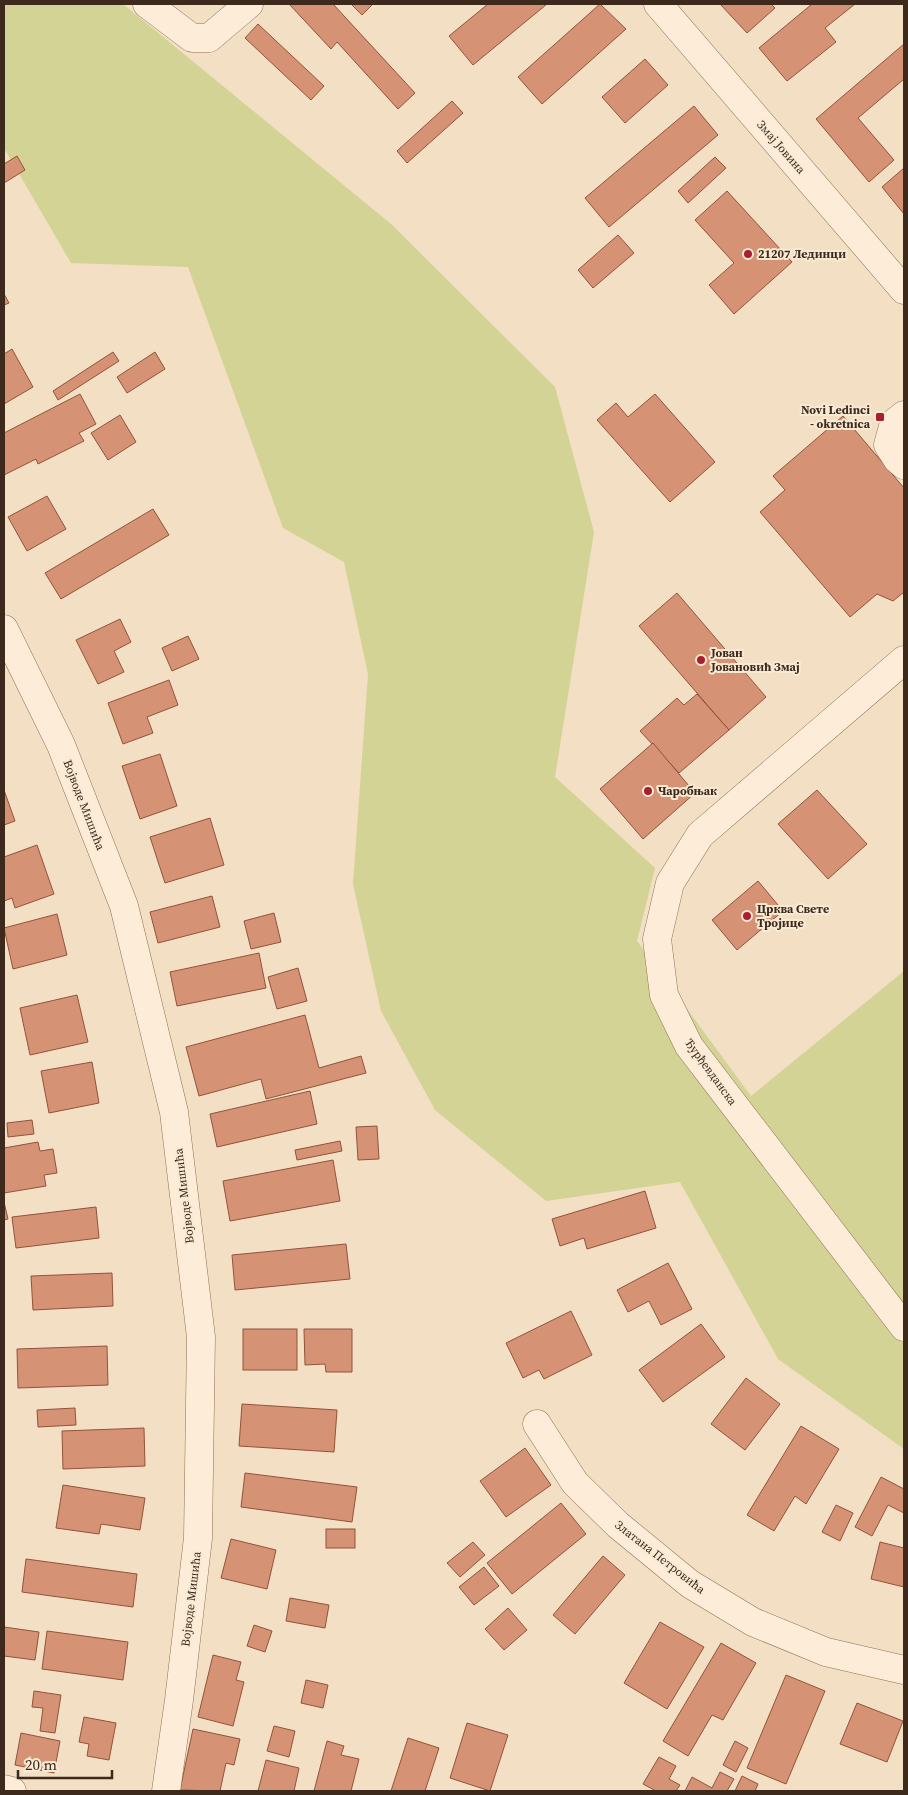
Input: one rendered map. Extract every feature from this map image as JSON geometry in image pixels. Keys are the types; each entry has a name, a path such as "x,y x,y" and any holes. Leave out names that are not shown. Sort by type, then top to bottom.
{"street":[{"path":"147,4 192,38 209,38 249,4"},
{"name":"Змај Јовина","path":"658,4 904,290"},
{"path":"904,415 894,423 888,445 896,459 904,464"},
{"name":"Војводе Мишића","path":"4,629 61,745 124,906 174,1112 201,1337 198,1538 166,1791"},
{"name":"Ђурђевданска","path":"904,660 700,835 670,883 658,939 664,995 689,1046 904,1327"},
{"name":"Златана Петровића","path":"537,1424 575,1483 618,1525 690,1584 762,1626 826,1652 904,1670"},
{"path":"4,1790 12,1791"}],"green space":[{"path":"4,4 123,4 391,224 555,387 594,532 555,777 655,868 637,941 751,1096 904,971 904,1449 778,1359 680,1182 546,1201 435,1110 381,1011 353,884 368,674 344,562 283,528 188,267 71,263 4,148"}],"building":[{"path":"289,4 333,4 415,93 398,109 337,42 331,49"},
{"path":"351,4 373,4 362,15"},
{"path":"488,4 547,4 473,65 449,36"},
{"path":"600,4 626,29 542,104 518,77"},
{"path":"720,4 771,4 775,8 747,33"},
{"path":"812,4 855,4 825,28 836,42 787,81 759,48"},
{"path":"258,24 324,86 311,100 245,38"},
{"path":"904,44 904,79 858,118 894,160 869,182 816,119"},
{"path":"645,59 668,85 625,123 602,97"},
{"path":"452,101 463,113 407,163 397,151"},
{"path":"694,106 718,135 609,227 585,198"},
{"path":"17,156 25,170 4,183 4,164"},
{"path":"715,157 726,168 688,203 678,191"},
{"path":"904,168 904,214 882,187"},
{"path":"727,191 792,262 734,314 709,285 734,263 695,220"},
{"path":"618,235 634,253 593,288 578,270"},
{"path":"4,294 9,303 4,305"},
{"path":"12,349 33,387 4,404 4,354"},
{"path":"113,352 119,361 58,400 53,391"},
{"path":"155,352 165,369 127,393 117,377"},
{"path":"80,394 96,424 79,433 84,441 38,464 36,459 4,475 4,433"},
{"path":"655,394 715,462 670,502 597,420 616,403 628,417"},
{"path":"120,415 136,442 108,460 91,433"},
{"path":"843,416 904,488 904,592 893,601 877,594 850,617 760,512 785,490 773,476"},
{"path":"47,496 66,529 27,551 8,517"},
{"path":"153,509 169,535 61,599 45,573"},
{"name":"Јован Јовановић Змај","path":"677,593 766,697 729,730 639,626"},
{"path":"120,619 131,642 114,651 124,672 98,684 76,640"},
{"path":"188,636 199,659 172,671 162,648"},
{"path":"169,680 178,705 147,717 153,733 123,744 108,703"},
{"path":"697,694 729,730 679,773 640,731 677,698 684,705"},
{"name":"Чаробњак","path":"653,743 695,793 643,839 600,789"},
{"path":"160,754 177,806 140,819 122,766"},
{"path":"4,790 15,821 4,825"},
{"path":"817,790 867,844 828,879 778,824"},
{"path":"210,818 224,865 165,883 150,837"},
{"path":"37,845 54,894 15,908 12,898 4,901 4,857"},
{"name":"Црква Свете Тројице","path":"758,881 783,911 737,950 712,920"},
{"path":"212,896 220,927 158,943 150,912"},
{"path":"274,913 281,942 251,949 244,921"},
{"path":"57,914 67,955 13,969 4,928"},
{"path":"259,953 266,988 177,1006 170,972"},
{"path":"298,968 307,1001 277,1009 268,977"},
{"path":"77,995 88,1042 30,1055 20,1008"},
{"path":"305,1015 319,1068 361,1056 366,1073 266,1099 261,1079 199,1096 186,1047"},
{"path":"92,1062 99,1103 49,1113 41,1071"},
{"path":"310,1091 317,1124 217,1147 210,1114"},
{"path":"32,1120 34,1134 8,1137 7,1123"},
{"path":"377,1126 379,1159 358,1160 356,1127"},
{"path":"340,1141 342,1151 297,1160 295,1150"},
{"path":"38,1142 40,1151 53,1149 57,1173 44,1175 46,1186 4,1193 4,1148"},
{"path":"333,1160 340,1201 230,1221 223,1181"},
{"path":"645,1191 656,1228 587,1249 584,1238 560,1246 552,1219"},
{"path":"4,1202 8,1219 4,1220"},
{"path":"96,1207 99,1238 16,1248 12,1217"},
{"path":"346,1244 350,1279 235,1290 232,1255"},
{"path":"668,1263 692,1309 661,1325 649,1301 628,1312 617,1290"},
{"path":"112,1273 113,1306 33,1310 31,1276"},
{"path":"571,1311 592,1355 544,1379 539,1370 523,1378 506,1343"},
{"path":"701,1324 725,1357 663,1402 639,1370"},
{"path":"243,1329 297,1329 297,1370 243,1370"},
{"path":"304,1329 352,1329 352,1372 326,1372 325,1364 305,1365"},
{"path":"107,1346 108,1385 18,1388 17,1349"},
{"path":"746,1378 780,1404 745,1450 711,1424"},
{"path":"242,1404 337,1410 334,1452 239,1446"},
{"path":"75,1408 76,1425 38,1427 37,1410"},
{"path":"801,1426 839,1449 806,1504 795,1496 774,1531 747,1515"},
{"path":"144,1428 145,1466 63,1469 62,1431"},
{"path":"525,1448 551,1485 506,1517 480,1481"},
{"path":"245,1473 357,1487 352,1522 241,1507"},
{"path":"881,1477 904,1489 904,1513 888,1505 872,1536 855,1527"},
{"path":"63,1485 145,1498 140,1530 101,1524 99,1534 56,1528"},
{"path":"561,1503 586,1534 512,1594 487,1563"},
{"path":"836,1505 853,1513 840,1541 822,1532"},
{"path":"326,1529 355,1529 355,1548 326,1548"},
{"path":"231,1539 276,1550 267,1589 221,1578"},
{"path":"473,1542 485,1555 460,1577 447,1563"},
{"path":"880,1542 904,1548 904,1587 871,1579"},
{"path":"603,1556 625,1575 575,1634 553,1615"},
{"path":"26,1559 137,1574 133,1607 22,1592"},
{"path":"484,1567 499,1586 474,1605 459,1587"},
{"path":"290,1598 329,1605 325,1628 286,1621"},
{"path":"508,1608 527,1630 504,1650 485,1629"},
{"path":"660,1622 704,1647 667,1709 624,1683"},
{"path":"254,1625 272,1631 265,1652 247,1646"},
{"path":"4,1627 39,1632 35,1660 4,1656"},
{"path":"47,1631 128,1642 123,1680 42,1669"},
{"path":"721,1643 756,1663 723,1720 712,1715 688,1756 663,1741"},
{"path":"213,1655 241,1662 236,1680 244,1682 233,1726 198,1717"},
{"path":"786,1675 825,1691 786,1784 747,1768"},
{"path":"306,1680 328,1685 323,1708 301,1703"},
{"path":"34,1691 61,1695 55,1733 40,1731 43,1708 32,1707"},
{"path":"857,1703 903,1721 887,1762 840,1744"},
{"path":"84,1717 116,1723 109,1760 87,1756 89,1744 79,1742"},
{"path":"467,1723 508,1735 490,1791 450,1778"},
{"path":"274,1726 295,1731 289,1757 267,1751"},
{"path":"193,1729 240,1739 234,1765 226,1763 220,1791 180,1790"},
{"path":"21,1733 60,1741 54,1773 15,1765"},
{"path":"408,1738 439,1748 425,1791 391,1791"},
{"path":"327,1741 344,1746 341,1755 359,1759 351,1791 314,1791"},
{"path":"735,1741 748,1748 736,1772 723,1765"},
{"path":"659,1757 676,1766 669,1779 680,1785 676,1791 656,1791 643,1784"},
{"path":"266,1760 299,1768 294,1791 258,1791"},
{"path":"720,1772 734,1779 727,1791 685,1791 692,1777 712,1788"},
{"path":"742,1776 758,1784 755,1791 735,1791"}],"place":[{"name":"21207 Лединци","path":"748,254"},
{"name":"Novi Ledinci - okretnica","path":"880,417"},
{"name":"Јован Јовановић Змај","path":"701,660"},
{"name":"Чаробњак","path":"648,791"},
{"name":"Црква Свете Тројице","path":"747,916"}]}
